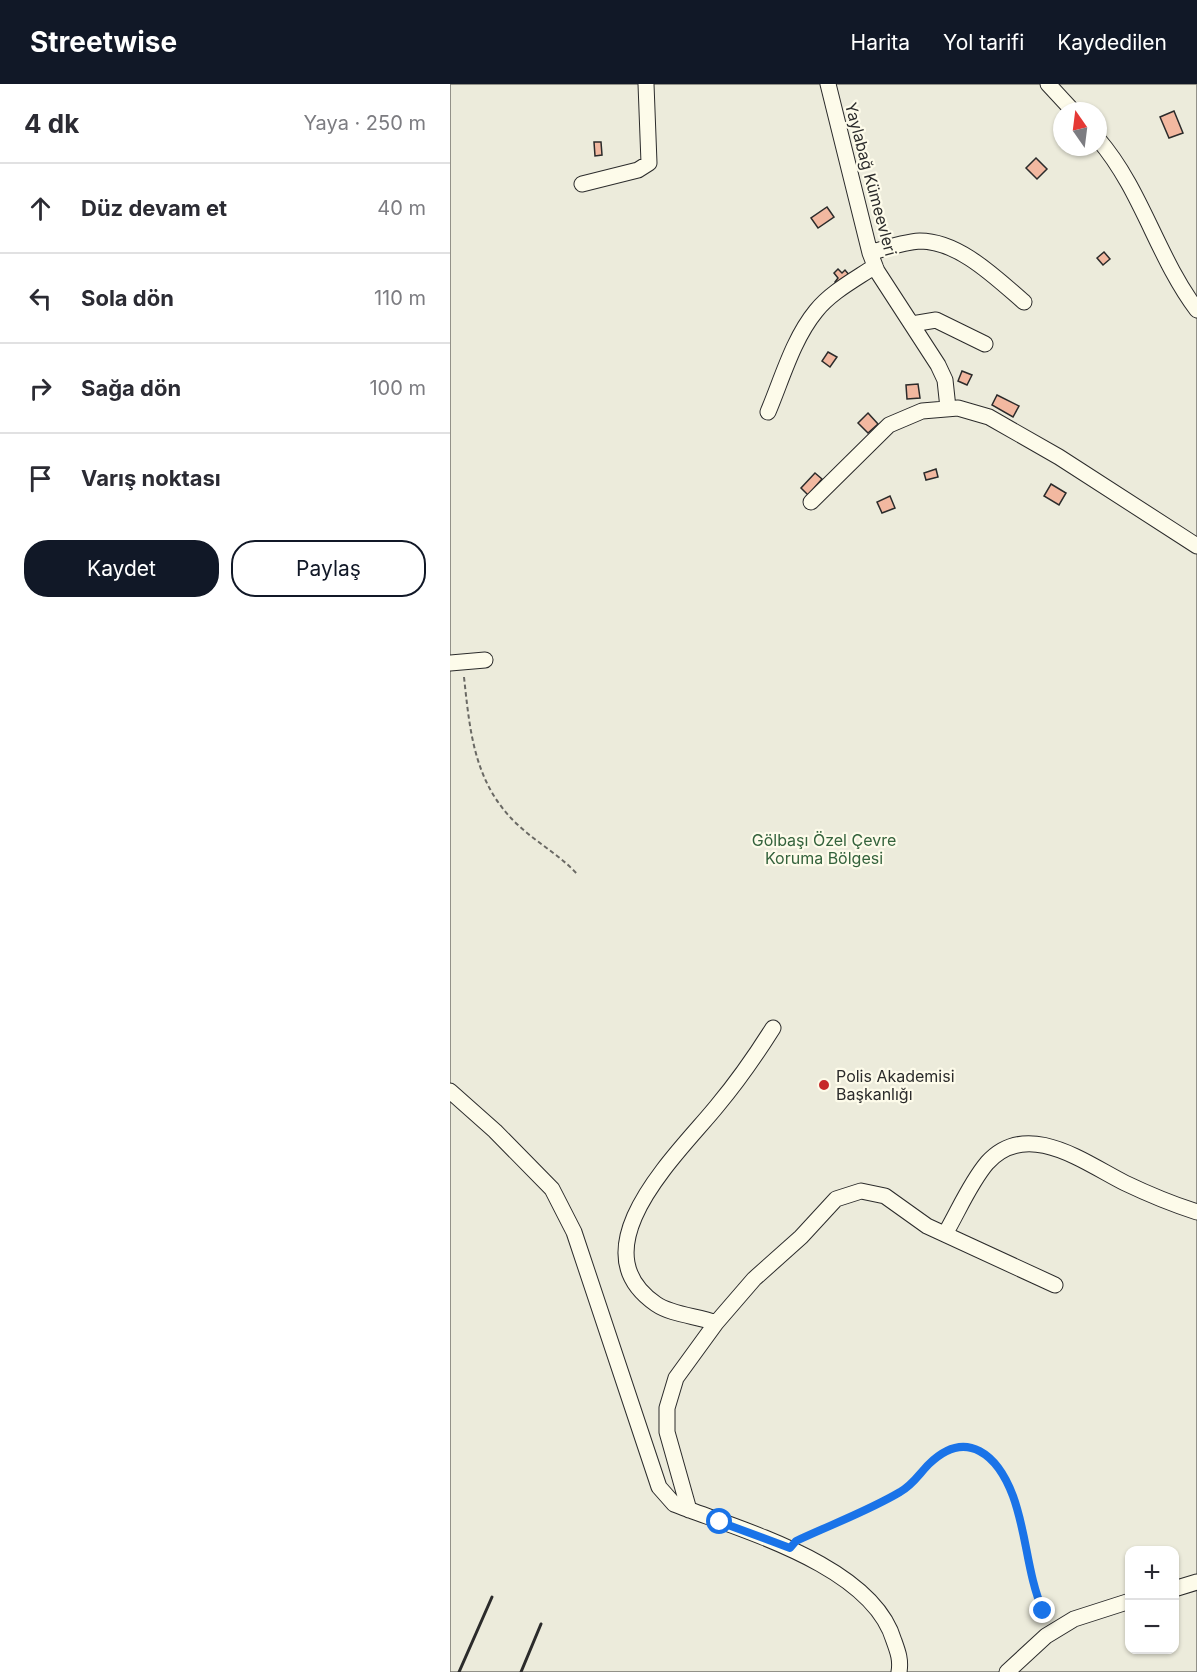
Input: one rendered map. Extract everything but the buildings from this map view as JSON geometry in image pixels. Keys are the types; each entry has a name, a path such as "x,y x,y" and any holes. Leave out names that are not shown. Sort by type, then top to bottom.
{"street":[{"path":"582,184 638,170 649,163 646,84"},
{"name":"Yaylabağ Kümeevleri","path":"828,84 872,259 941,372 948,408"},
{"path":"1048,84 1065,102"},
{"path":"1107,151 1123,171 1169,266 1197,310"},
{"path":"768,412 803,330 816,310 872,259 911,242 939,244 956,252 996,278 1024,302"},
{"path":"912,324 936,320 985,344"},
{"path":"811,502 889,425 916,413 948,408 978,413 999,423 1082,471 1197,546"},
{"path":"453,662 485,660"},
{"path":"716,1323 656,1304 637,1284 629,1268 625,1249 635,1216 651,1185 719,1104 773,1028"},
{"path":"450,1091 495,1131 552,1190 574,1232 659,1487 674,1504 806,1555 851,1584 889,1622 900,1661 898,1672"},
{"path":"945,1234 988,1163 1006,1149 1024,1144 1047,1145 1079,1157 1149,1194 1197,1212"},
{"path":"689,1510 669,1443 667,1408 676,1378 716,1323 754,1279 801,1237 828,1205 846,1194 868,1191 885,1196 927,1226 1055,1285"},
{"path":"1179,1587 1197,1582"},
{"path":"1007,1672 1055,1630 1074,1619 1125,1603"}],"path":[{"path":"453,662 472,748 490,789 517,824 552,849 578,874"},
{"path":"790,1548 796,1541 898,1494 946,1450 959,1446 972,1446 988,1455 1012,1493 1024,1528 1034,1587 1043,1611 1055,1630"}],"green space":[{"name":"Gölbaşı Özel Çevre Koruma Bölgesi","path":"450,84 1197,84 1197,1672 450,1672"}],"wall":[{"path":"459,1672 492,1597"},
{"path":"521,1672 541,1624"}],"place":[{"name":"Polis Akademisi Başkanlığı","path":"824,1085"}],"route":[{"path":"720,1522 790,1548 796,1541 898,1494 916,1480 946,1450 952,1447 972,1446 988,1455 1012,1493 1024,1528 1034,1587 1043,1611"}]}
